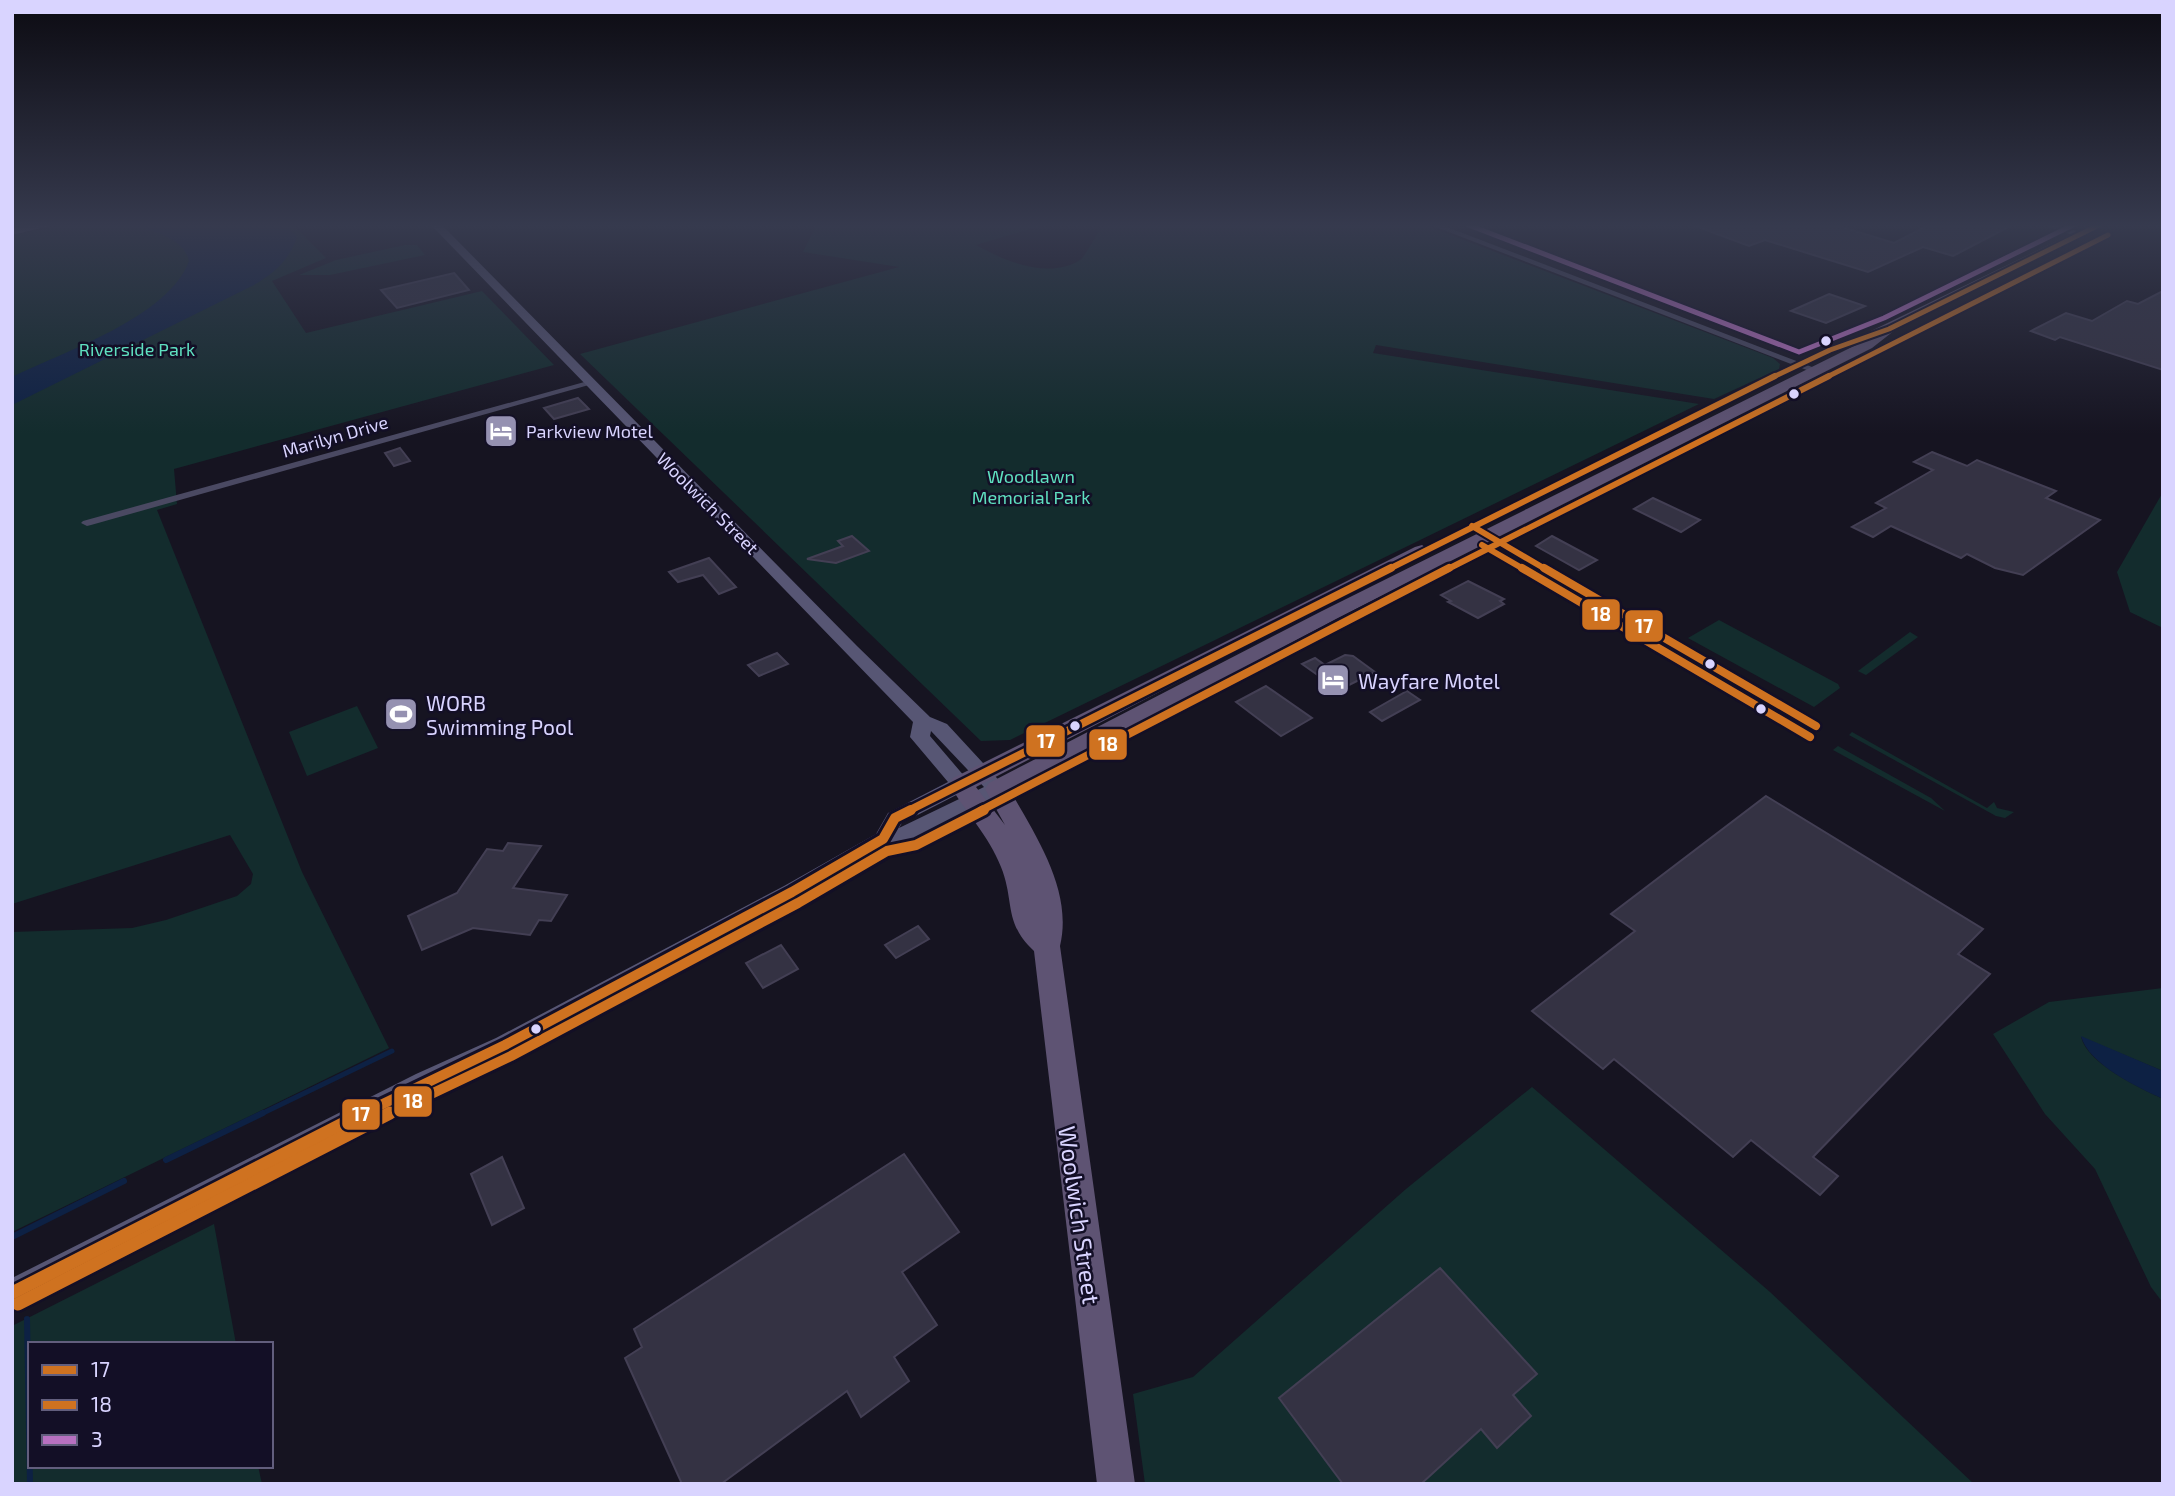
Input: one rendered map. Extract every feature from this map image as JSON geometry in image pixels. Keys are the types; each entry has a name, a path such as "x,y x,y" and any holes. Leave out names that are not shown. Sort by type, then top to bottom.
{"main road":[{"name":"Woolwich Street","path":"503,294 923,721 920,737 979,786 996,831 1015,869 1028,929 1047,946 1116,1484"},
{"path":"12,1293 425,1082 505,1045 792,892 883,839 910,834 979,786 1321,620 1807,368 1867,345 1889,329 1961,294"}],"street":[{"path":"1613,294 1807,368"},
{"name":"Marilyn Drive","path":"88,523 591,383"}],"green space":[{"name":"Riverside Park","path":"12,294 280,294 306,333 470,294 485,294 554,365 174,469 177,504 157,510 302,872 389,1048 12,1232 12,932 132,928 166,920 237,896 251,884 253,874 230,835 12,904"},
{"name":"Woodlawn Memorial Park","path":"801,294 1605,294 1773,358 1780,364 1779,369 1714,399 1376,345 1373,353 1699,404 1010,740 981,741 580,354"},
{"path":"2163,492 2163,628 2130,612 2117,572"},
{"path":"1719,620 1838,684 1840,688 1814,707 1688,638"},
{"path":"1910,632 1918,637 1866,675 1858,671"},
{"path":"357,706 378,748 307,776 289,732"},
{"path":"1852,732 1987,808 1994,802 1997,808 2014,812 2005,818 1996,816 1849,735"},
{"path":"1838,746 1931,798 1945,811 1833,750"},
{"path":"2163,988 2163,1071 2081,1037 2093,1056 2103,1065 2163,1099 2163,1303 2151,1287 2095,1169 2045,1114 1993,1034 2049,1002"},
{"path":"1532,1087 1770,1292 1974,1484 1145,1484 1133,1394 1193,1377 1406,1189"},
{"path":"214,1224 236,1342 28,1342 28,1468 258,1468 262,1484 12,1484 12,1326"}],"water":[{"path":"165,294 236,294 12,405 12,377 112,331"},
{"path":"2081,1036 2163,1071 2163,1099 2103,1065 2085,1046"}],"building":[{"path":"384,294 454,294 397,308"},
{"path":"1829,294 1865,306 1826,323 1791,311"},
{"path":"2163,294 2163,370 2060,337 2055,340 2031,331 2066,313 2092,321 2127,301 2138,304"},
{"path":"578,398 589,409 554,419 544,408"},
{"path":"400,448 410,461 394,466 385,453"},
{"path":"1932,452 1967,466 1977,460 2056,491 2046,498 2100,520 2023,575 1995,568 1967,554 1961,558 1891,526 1873,537 1852,527 1886,508 1876,503 1933,470 1914,462"},
{"path":"1653,498 1700,520 1681,532 1634,509"},
{"path":"852,536 869,551 836,563 807,559 843,546 838,541"},
{"path":"1552,536 1597,560 1579,570 1536,546"},
{"path":"709,558 736,587 719,594 703,575 678,582 669,572"},
{"path":"1468,581 1504,599 1500,601 1504,604 1478,618 1448,602 1451,601 1441,595"},
{"path":"777,653 788,664 759,676 748,665"},
{"path":"1345,655 1353,656 1375,672 1339,690 1302,664 1315,658 1325,665"},
{"path":"1266,686 1312,718 1281,736 1236,702"},
{"path":"1407,691 1420,700 1382,721 1370,712"},
{"path":"1766,796 1983,929 1958,954 1990,974 1813,1157 1838,1176 1820,1195 1751,1140 1733,1157 1614,1059 1603,1069 1532,1011 1635,931 1611,914"},
{"path":"508,843 541,846 513,888 567,895 551,921 539,920 530,935 473,928 422,950 408,916 457,893 487,849 503,851"},
{"path":"918,926 929,939 896,958 885,945"},
{"path":"781,945 798,969 763,988 746,963"},
{"path":"904,1154 959,1232 902,1272 937,1325 894,1357 909,1381 861,1417 847,1391 721,1484 682,1484 625,1358 642,1347 634,1329"},
{"path":"502,1157 524,1208 492,1225 471,1174"},
{"path":"1440,1268 1537,1374 1513,1395 1531,1416 1497,1448 1481,1429 1421,1484 1343,1484 1279,1398"}],"waterway":[{"path":"259,1115 392,1051"},
{"path":"166,1160 263,1113"},
{"path":"12,1237 124,1181"},
{"path":"27,1319 28,1374"},
{"path":"30,1468 30,1484"}],"transit line":[{"name":"3","path":"1648,294 1799,352 1884,318 1933,294"},
{"name":"17","path":"12,1293 425,1082 505,1045 792,892 883,839 895,818 942,793 1746,390 1830,350 1889,329 1960,294"},
{"name":"18","path":"18,1304 430,1093 511,1056 798,903 887,851 916,845 1335,626 1992,294"},
{"name":"17","path":"1472,526 1816,726"},
{"name":"18","path":"1482,545 1810,737"}],"place":[{"name":"Parkview Motel","path":"501,431"},
{"name":"Wayfare Motel","path":"1333,680"},
{"name":"WORB Swimming Pool","path":"401,714"}]}
